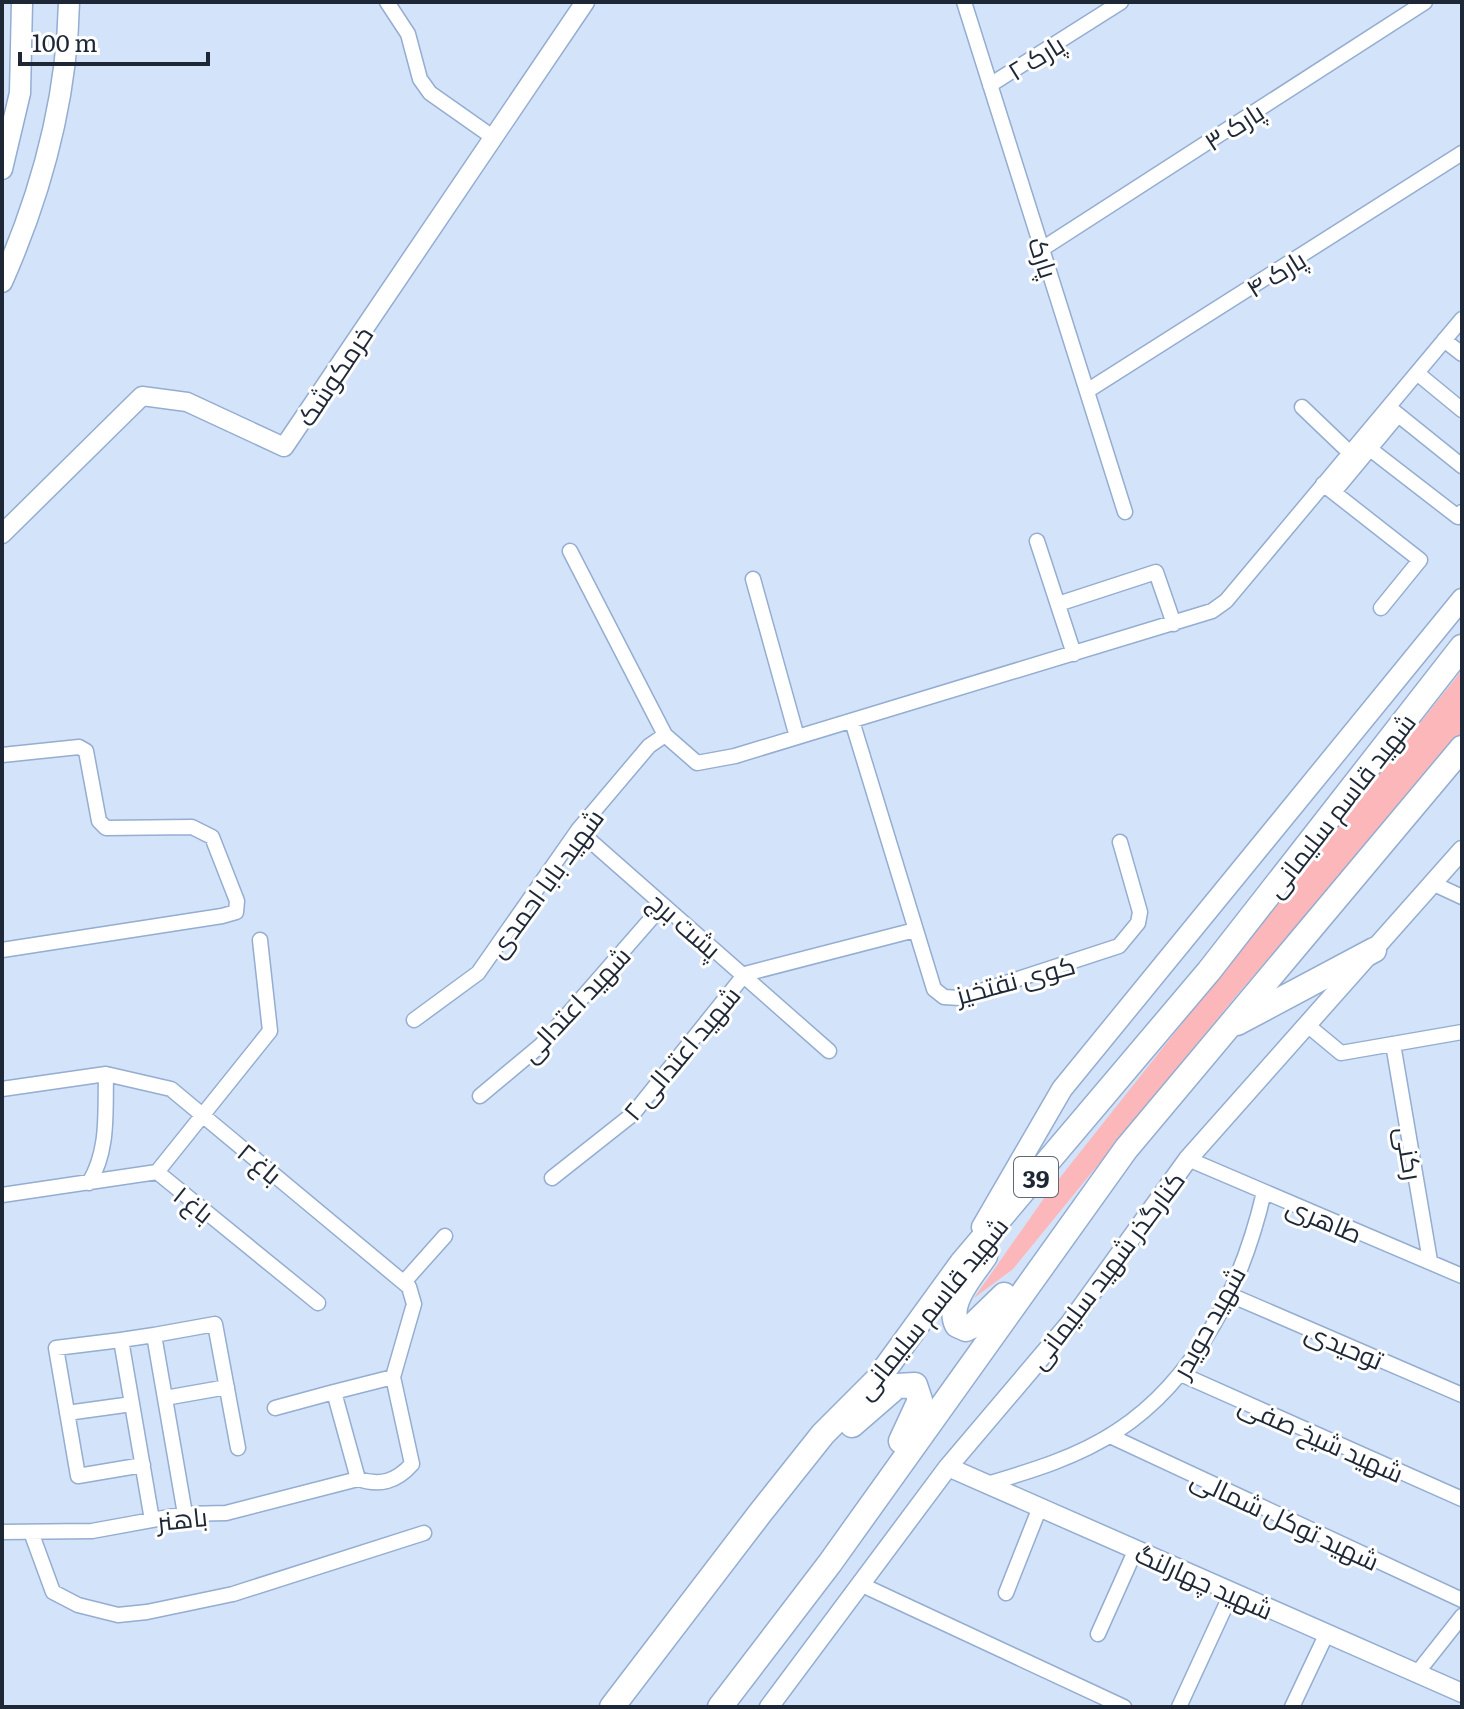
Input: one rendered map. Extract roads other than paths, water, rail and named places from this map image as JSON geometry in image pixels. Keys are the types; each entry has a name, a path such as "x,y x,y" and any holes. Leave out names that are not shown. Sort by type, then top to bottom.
{"highway":[{"name":"شهید قاسم سلیمانی","path":"612,1707 812,1449 877,1380 962,1263 1209,971 1462,647"},
{"name":"شهید قاسم سلیمانی","path":"720,1707 854,1528 1126,1149 1462,748"},
{"path":"1224,1030 1374,950"},
{"path":"1031,1183 956,1301 953,1318 957,1325 966,1329 982,1318 1061,1236"},
{"path":"812,1449 841,1434 897,1386 915,1385 920,1400 854,1528"}],"main road":[{"path":"20,93 22,2"},
{"path":"2,169 20,93 34,53 36,2"},
{"path":"2,282 24,234 60,103 69,2"},
{"path":"962,1263 1062,1089 1462,599"}],"street":[{"path":"387,2 408,34 420,79 430,93 494,138"},
{"name":"پارک","path":"964,2 1125,512"},
{"name":"پارک ۲","path":"990,85 1121,2"},
{"name":"پارک ۳","path":"1042,249 1425,2"},
{"name":"خرمکوشک","path":"2,534 142,396 187,402 284,447 580,6"},
{"name":"پارک ۴","path":"1087,391 1462,153"},
{"path":"570,551 665,735 697,763 797,737 1212,611 1226,601 1329,488 1370,449 1417,373 1462,319"},
{"path":"1444,340 1462,354"},
{"path":"1417,373 1462,410"},
{"path":"1302,407 1349,452"},
{"path":"1329,488 1349,452 1393,410"},
{"path":"1393,410 1462,466"},
{"path":"1370,449 1458,517 1462,512"},
{"path":"1329,488 1420,560 1381,608"},
{"path":"1037,541 1074,654"},
{"path":"1058,604 1156,572 1174,624"},
{"path":"753,579 797,737"},
{"name":"کوی نفتخیز","path":"852,721 934,989 944,997 960,998 1119,946 1138,923 1140,912 1120,842"},
{"name":"شهید بابا احمدی","path":"414,1020 478,973 578,830 649,746 665,735"},
{"path":"2,755 79,747 86,751 99,821 106,828 192,827 212,837 237,901 236,912 222,916 2,950"},
{"name":"پشت برج","path":"578,830 829,1051"},
{"name":"کنارگذر شهید سلیمانی","path":"769,1707 948,1467 1070,1323 1188,1159 1462,850"},
{"path":"1434,884 1462,897"},
{"name":"شهید اعتدالی","path":"480,1096 541,1045 663,905"},
{"name":"شهید اعتدالی ۲","path":"552,1178 633,1114 745,974 915,930"},
{"path":"157,1172 270,1031 260,940"},
{"path":"1306,1024 1341,1053 1462,1032"},
{"name":"رکنی","path":"1393,1044 1430,1261"},
{"path":"89,1183 100,1164 105,1144 106,1074"},
{"name":"باغ ۲","path":"2,1089 106,1074 171,1089 404,1282"},
{"name":"طاهری","path":"1188,1159 1462,1276"},
{"name":"باغ ۱","path":"2,1195 157,1172 318,1303"},
{"name":"شهید حویدر","path":"987,1484 1047,1465 1110,1436 1155,1403 1183,1375 1228,1294 1250,1242 1264,1192"},
{"path":"334,1392 358,1479 369,1483 391,1480 412,1464 393,1377 414,1304 404,1282 445,1236"},
{"name":"توحیدی","path":"1228,1294 1462,1395"},
{"path":"143,1465 78,1476 56,1348 215,1324 238,1448"},
{"path":"154,1335 185,1514"},
{"path":"121,1340 152,1520"},
{"name":"شهید شیخ صفی","path":"1183,1375 1462,1499"},
{"path":"275,1408 393,1377"},
{"path":"165,1398 227,1387"},
{"path":"67,1413 132,1404"},
{"name":"شهید توکل شمالی","path":"1110,1436 1462,1600"},
{"name":"شهید چهارلنگ","path":"948,1467 1462,1693"},
{"name":"باهنر","path":"2,1532 92,1531 185,1514 226,1513 358,1479"},
{"path":"1006,1593 1040,1507"},
{"path":"31,1532 53,1592 78,1605 118,1615 233,1594 424,1533"},
{"path":"1098,1634 1136,1549"},
{"path":"860,1584 1124,1707"},
{"path":"1179,1707 1232,1592"},
{"path":"1417,1673 1462,1616"},
{"path":"1292,1707 1327,1633"}]}
